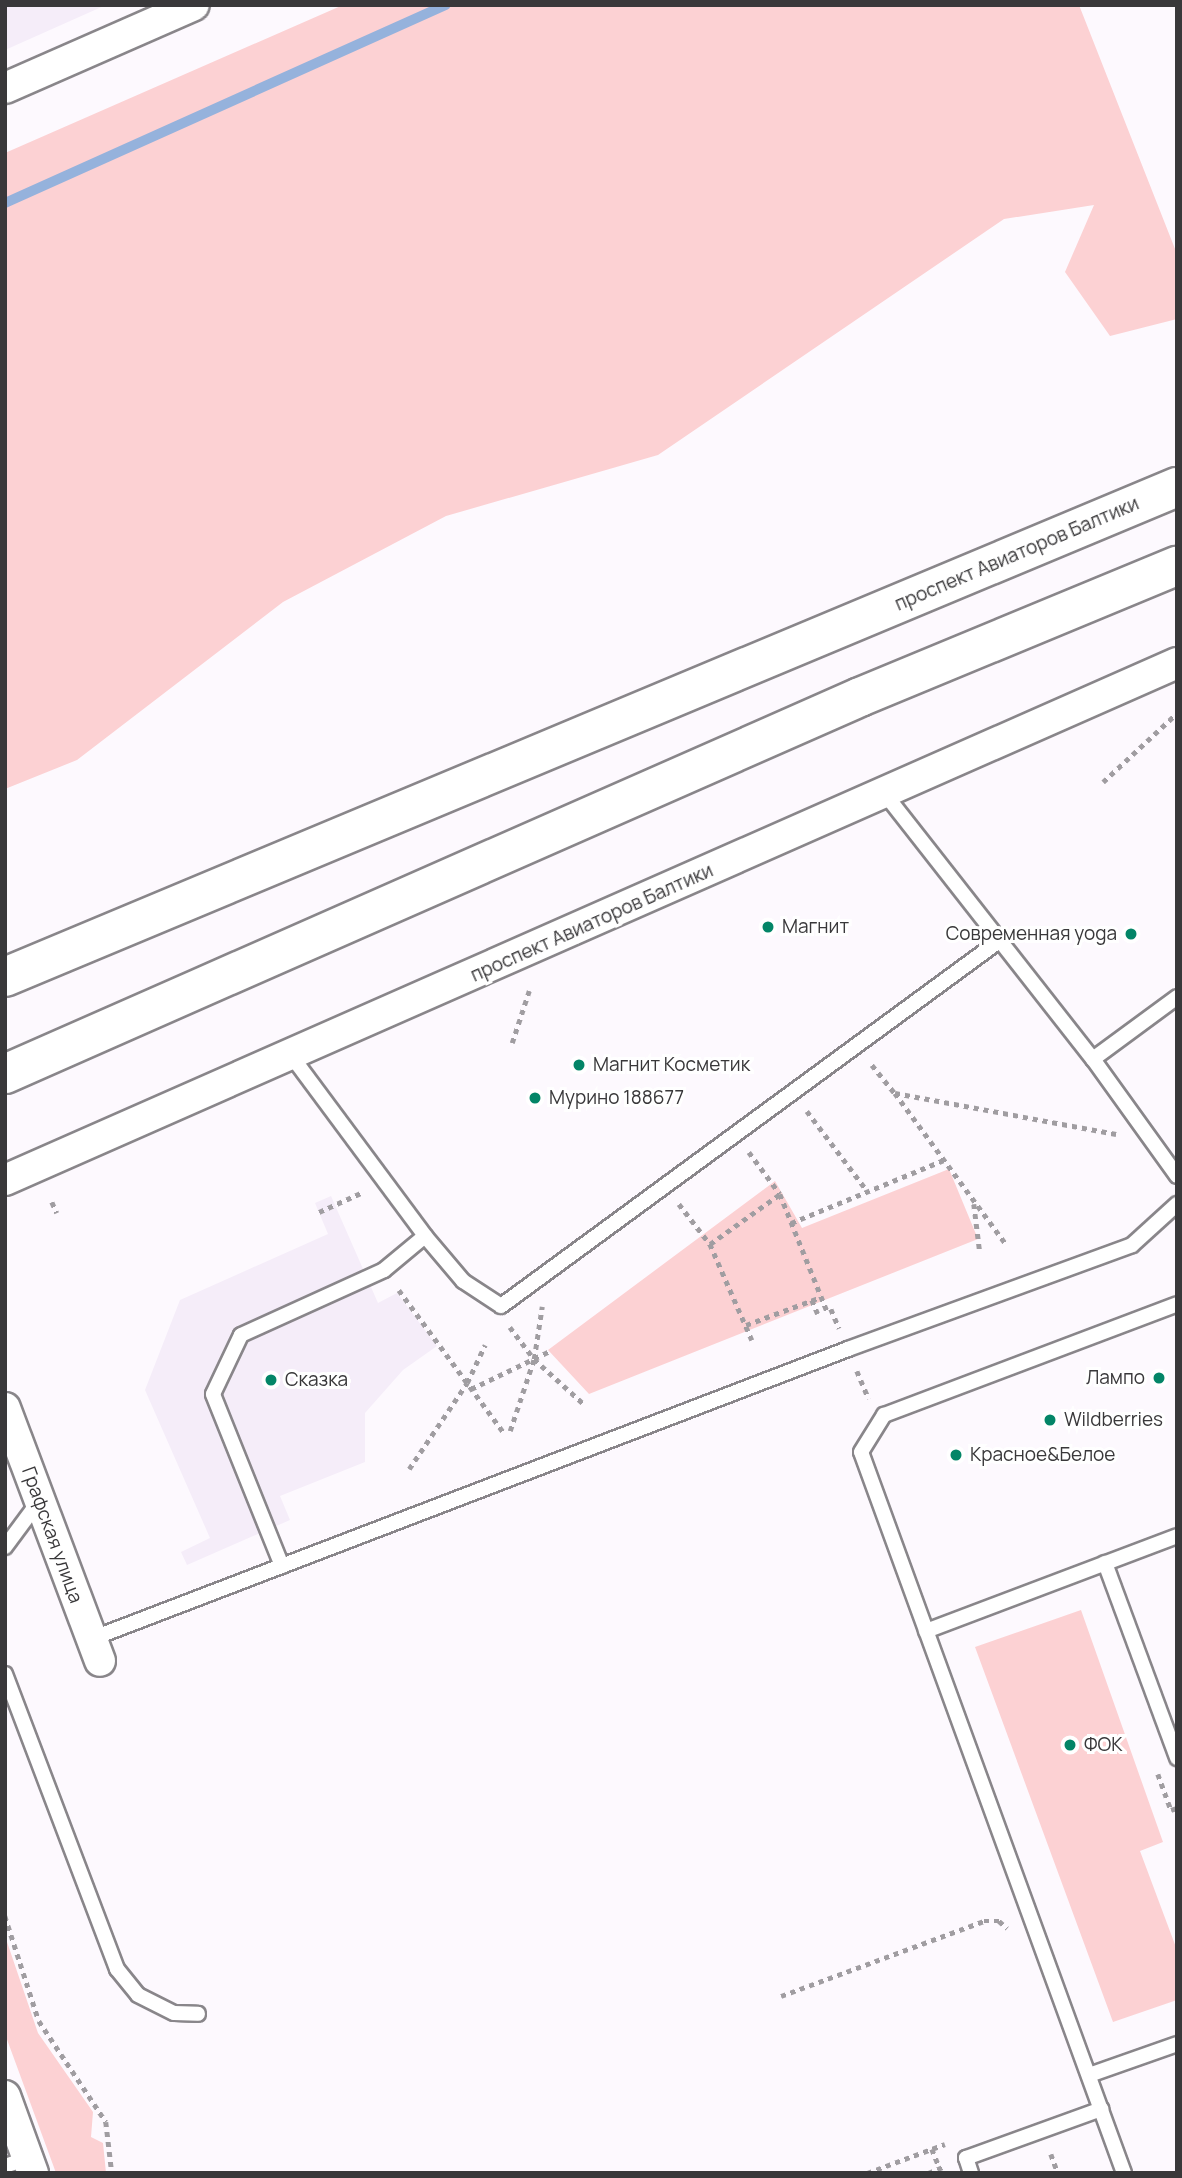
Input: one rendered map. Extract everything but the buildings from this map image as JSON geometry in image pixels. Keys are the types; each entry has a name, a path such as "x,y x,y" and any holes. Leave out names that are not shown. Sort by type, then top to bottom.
{"street":[{"path":"5,88 194,5"},
{"name":"проспект Авиаторов Балтики","path":"5,977 1177,487"},
{"path":"5,1074 860,697 1177,566"},
{"name":"проспект Авиаторов Балтики","path":"5,1180 1177,663"},
{"name":"Графская улица","path":"5,1408 95,1650"},
{"path":"5,2096 22,2166"}],"lane":[{"path":"884,794 1093,1059 1177,1176"},
{"path":"290,1054 425,1236 463,1281 501,1306 999,941"},
{"path":"1093,1059 1177,997"},
{"path":"95,1650 282,1566 848,1349 1132,1245 1177,1203"},
{"path":"282,1566 213,1394 242,1335 384,1270 425,1236"},
{"path":"1124,2173 861,1452 878,1421 1177,1304"},
{"path":"5,1547 40,1500"},
{"path":"926,1631 1177,1536"},
{"path":"1105,1563 1177,1758"},
{"path":"5,1674 117,1969 138,1995 174,2013 198,2014"},
{"path":"1089,2076 1177,2044"},
{"path":"971,2173 966,2158 1101,2109"}],"path":[{"path":"1102,782 1177,713"},
{"path":"512,1043 529,991"},
{"path":"857,1046 895,1093 1005,1243"},
{"path":"792,1093 868,1192"},
{"path":"895,1093 1119,1135"},
{"path":"790,1223 944,1160"},
{"path":"319,1212 367,1190"},
{"path":"752,1340 710,1244 780,1194 821,1297 848,1349 878,1421"},
{"path":"52,1202 57,1213"},
{"path":"974,1203 980,1253"},
{"path":"398,1289 471,1389 507,1432 534,1359 542,1303"},
{"path":"746,1325 821,1297"},
{"path":"812,1300 818,1314"},
{"path":"510,1328 534,1359 584,1404"},
{"path":"409,1469 467,1383 485,1345"},
{"path":"471,1389 550,1351"},
{"path":"1153,1760 1171,1810 1177,1808"},
{"path":"5,1916 39,2021 106,2122 112,2173"},
{"path":"781,1996 984,1921 999,1921 1010,1930"},
{"path":"867,2173 958,2139"},
{"path":"932,2149 942,2173"}],"shaded area":[{"path":"5,5 106,5 5,50"},
{"path":"343,5 1079,5 1177,254 1177,319 1110,336 1065,272 1094,205 1004,219 658,455 446,516 283,602 77,760 5,789 5,153"},
{"path":"949,1169 978,1239 589,1394 548,1350 775,1181 802,1228"},
{"name":"Сказка","path":"331,1196 378,1303 397,1293 437,1346 403,1370 365,1413 365,1462 280,1496 290,1520 187,1565 181,1552 210,1538 145,1390 180,1300 328,1234 315,1203"},
{"name":"ФОК","path":"1081,1610 1163,1842 1140,1851 1177,1950 1177,2000 1113,2022 975,1647"},
{"path":"5,1936 38,2033 93,2112 91,2137 103,2143 106,2173 56,2173 5,2034"}],"waterway":[{"path":"5,203 446,5"}],"place":[{"name":"Магнит","path":"768,927"},
{"name":"Современная yoga","path":"1131,934"},
{"name":"Магнит Косметик","path":"579,1065"},
{"name":"Мурино 188677","path":"535,1098"},
{"name":"Лампо","path":"1159,1378"},
{"name":"Сказка","path":"271,1380"},
{"name":"Wildberries","path":"1050,1420"},
{"name":"Красное&Белое","path":"956,1455"},
{"name":"ФОК","path":"1070,1745"}]}
